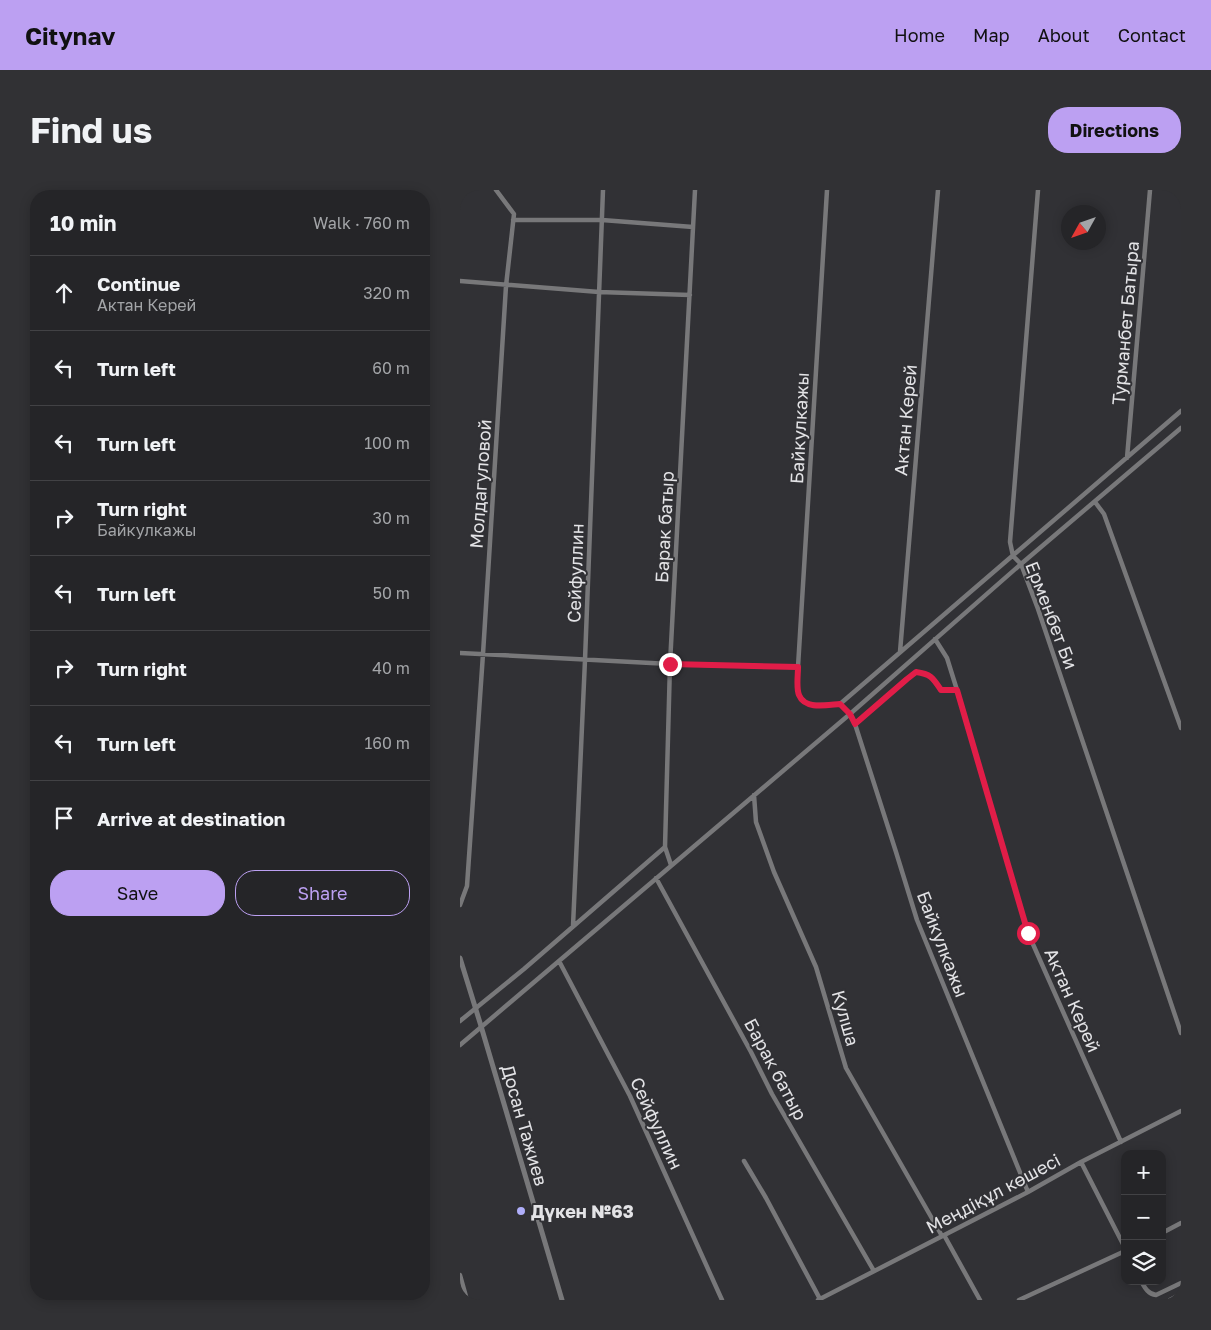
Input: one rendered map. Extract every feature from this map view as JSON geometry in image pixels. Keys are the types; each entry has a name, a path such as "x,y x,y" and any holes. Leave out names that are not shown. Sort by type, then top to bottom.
{"street":[{"path":"496,190 514,214 513,220 602,220 693,227"},
{"name":"Сейфуллин","path":"573,926 586,660 603,190"},
{"name":"Барак батыр","path":"671,865 665,847 670,664 695,190"},
{"name":"Байкулкажы","path":"827,190 798,667 799,694 806,704 840,704 850,714 855,724 917,920 1028,1192"},
{"name":"Актан Керей","path":"900,652 938,190"},
{"name":"Ерменбет Би","path":"1038,190 1010,542 1013,556 1021,564 1042,619 1181,1033"},
{"name":"Турманбет Батыра","path":"1127,458 1150,190"},
{"name":"Молдагуловой","path":"460,906 467,886 506,286 513,220"},
{"path":"460,282 599,292 690,295"},
{"path":"840,704 1181,411"},
{"path":"460,1045 850,714 1021,564 1181,428"},
{"path":"1095,502 1104,514 1181,728"},
{"name":"Актан Керей","path":"935,639 946,658 957,690 1028,933 1121,1142"},
{"path":"460,653 670,664 798,667"},
{"path":"855,724 916,672 925,673 934,678 941,690 957,690"},
{"name":"Кулша","path":"754,795 756,822 774,872 816,967 846,1068 980,1300"},
{"path":"460,1021 498,991 665,847"},
{"name":"Барак батыр","path":"656,878 772,1094 874,1271"},
{"name":"Досан Тажиев","path":"460,958 562,1300"},
{"name":"Сейфуллин","path":"559,961 630,1096 722,1300"},
{"name":"Меңдіқұл көшесі","path":"819,1299 1181,1111"},
{"path":"744,1161 766,1198 819,1299"},
{"path":"1081,1162 1121,1241"},
{"path":"1166,1230 1181,1223"},
{"path":"1019,1300 1121,1251"},
{"path":"460,1275 467,1300"},
{"path":"1144,1285 1150,1293 1156,1295 1181,1283"},
{"path":"1170,1300 1181,1294"}],"place":[{"name":"Дүкен №63","path":"521,1211"}],"route":[{"path":"670,664 798,667 799,694 806,704 840,704 850,714 855,724 916,672 925,673 934,678 941,690 957,690 1028,933"}]}
